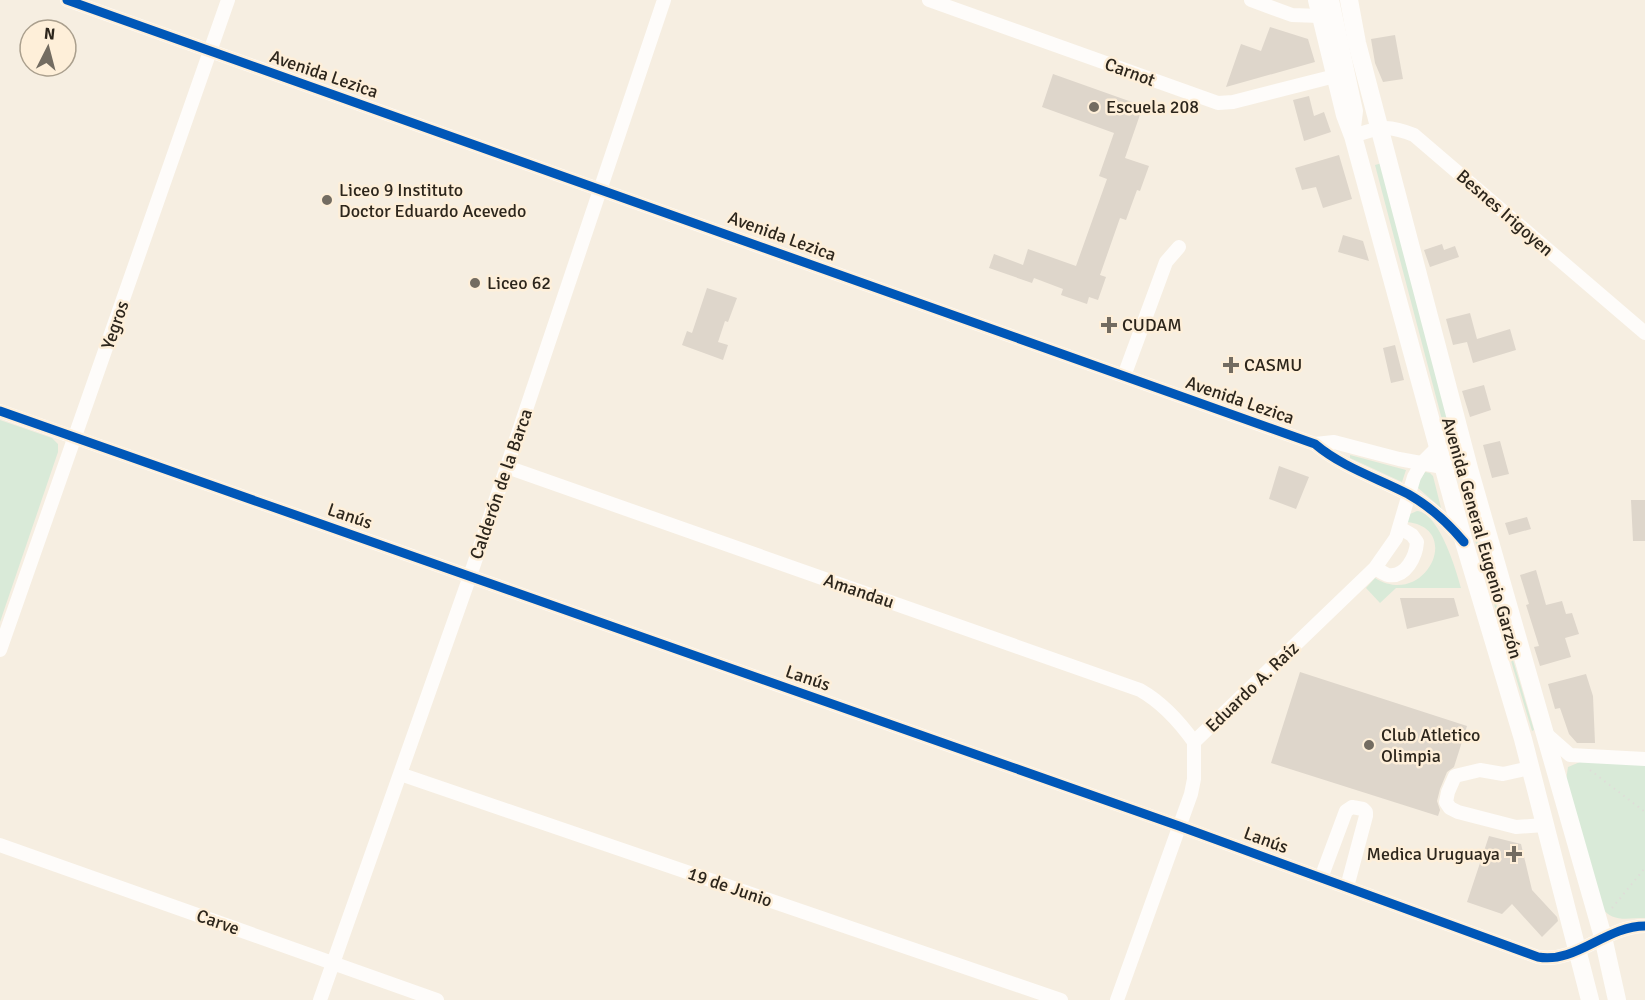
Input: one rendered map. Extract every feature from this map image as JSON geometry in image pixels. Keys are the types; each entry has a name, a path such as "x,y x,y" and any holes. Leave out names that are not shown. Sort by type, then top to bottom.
{"main road":[{"name":"Avenida General Eugenio Garzón","path":"1349,0 1357,43 1470,472 1601,930 1617,1000"},
{"name":"Avenida General Eugenio Garzón","path":"1319,8 1335,76 1464,542 1530,768 1590,1000"},
{"path":"1549,843 1562,851 1585,925 1593,933 1601,930"}],"street":[{"name":"Avenida Lezica","path":"67,0 1315,444 1330,457 1408,494 1444,519 1464,542"},
{"name":"Yegros","path":"0,650 228,0"},
{"name":"Calderón de la Barca","path":"320,1000 470,576 664,0"},
{"name":"Carnot","path":"929,0 1218,103 1233,102 1335,76"},
{"path":"1251,0 1292,15 1319,8"},
{"name":"Avenida General Eugenio Garzón","path":"1332,0 1356,111 1353,136"},
{"name":"Besnes Irigoyen","path":"1353,136 1379,128 1392,127 1414,135 1642,324"},
{"path":"1124,376 1166,262 1179,247"},
{"name":"Lanús","path":"0,411 1179,826 1538,957 1549,959 1561,957 1578,949 1601,930 1645,926"},
{"name":"Avenida Lezica","path":"1315,444 1334,442 1422,464 1470,472"},
{"name":"Eduardo A. Raíz","path":"1117,1000 1194,779 1194,742 1375,568 1396,538 1414,477 1422,464 1439,446"},
{"name":"Amandau","path":"507,467 1140,690 1168,710 1194,742"},
{"path":"1375,568 1389,575 1401,572 1411,563 1418,542 1412,535 1400,528"},
{"path":"1545,734 1570,755 1645,759"},
{"path":"1530,768 1503,774 1480,770 1455,776 1446,802 1450,808 1458,812 1516,826 1544,825"},
{"name":"19 de Junio","path":"400,774 1061,1000"},
{"path":"1321,878 1346,811 1352,807 1363,809 1366,816 1347,887"},
{"name":"Carve","path":"0,845 437,1000"}],"path":[{"path":"1570,755 1645,812"},
{"path":"1601,930 1645,868"}],"green space":[{"path":"1382,163 1452,432 1449,434 1445,431 1375,165"},
{"path":"0,420 52,438 58,444 58,452 0,622"},
{"path":"1350,455 1406,470 1402,482 1350,458"},
{"path":"1425,472 1433,476 1441,508 1418,488 1418,483"},
{"path":"1462,497 1464,497 1534,730 1532,731"},
{"path":"1417,511 1425,514 1439,531 1451,556 1461,588 1396,588 1380,603 1366,588 1375,578 1393,585 1409,583 1422,575 1431,564 1435,551 1433,538 1424,527 1407,522 1410,514"},
{"path":"1580,762 1645,764 1645,918 1615,918 1602,907 1566,780 1568,767"}],"building":[{"path":"1270,27 1308,39 1315,62 1226,87 1241,44 1261,51"},
{"path":"1395,35 1403,79 1383,82 1375,63 1371,39"},
{"path":"1053,74 1143,106 1125,158 1149,166 1126,220 1120,218 1100,275 1106,277 1098,300 1089,297 1087,304 1061,295 1063,289 1034,278 1032,283 989,268 994,254 1023,265 1028,249 1076,266 1107,179 1099,176 1114,133 1042,107"},
{"path":"1309,96 1314,116 1324,112 1331,132 1304,141 1293,100"},
{"path":"1339,155 1352,199 1323,208 1316,187 1302,190 1295,168"},
{"path":"1343,235 1363,241 1369,261 1338,252"},
{"path":"1442,244 1444,250 1455,246 1459,257 1430,267 1424,250"},
{"path":"707,288 737,298 728,322 725,321 718,342 728,345 723,360 682,345 687,331 692,333"},
{"path":"1470,313 1477,339 1510,329 1516,350 1473,363 1467,342 1453,345 1446,319"},
{"path":"1395,345 1404,380 1391,383 1383,348"},
{"path":"1484,385 1491,410 1470,417 1462,391"},
{"path":"1500,441 1509,474 1492,478 1483,445"},
{"path":"1279,466 1309,477 1296,509 1269,499"},
{"path":"1631,500 1645,500 1645,541 1633,541"},
{"path":"1527,517 1531,529 1509,535 1505,523"},
{"path":"1536,570 1546,605 1562,601 1566,614 1572,613 1579,634 1565,638 1571,657 1540,666 1534,647 1539,646 1526,605 1529,604 1520,575"},
{"path":"1400,598 1454,598 1459,616 1407,629"},
{"name":"Club Atletico Olimpia","path":"1300,672 1467,726 1454,767 1447,772 1440,789 1437,801 1440,810 1438,816 1271,763"},
{"path":"1586,674 1593,696 1595,743 1577,743 1569,734 1560,708 1555,709 1548,684"},
{"path":"1489,836 1521,844 1532,890 1557,917 1558,921 1542,937 1512,904 1502,914 1467,902"}],"cycle path":[{"path":"67,0 1315,444 1348,466 1424,504 1452,528 1464,542"},
{"path":"0,411 1179,826 1538,957 1552,958 1565,955 1617,932 1645,926"}],"place":[{"name":"Escuela 208","path":"1094,107"},
{"name":"Liceo 9 Instituto Doctor Eduardo Acevedo","path":"327,200"},
{"name":"Liceo 62","path":"475,283"},
{"name":"CUDAM","path":"1109,325"},
{"name":"CASMU","path":"1231,365"},
{"name":"Club Atletico Olimpia","path":"1369,745"},
{"name":"Medica Uruguaya","path":"1514,854"}]}
